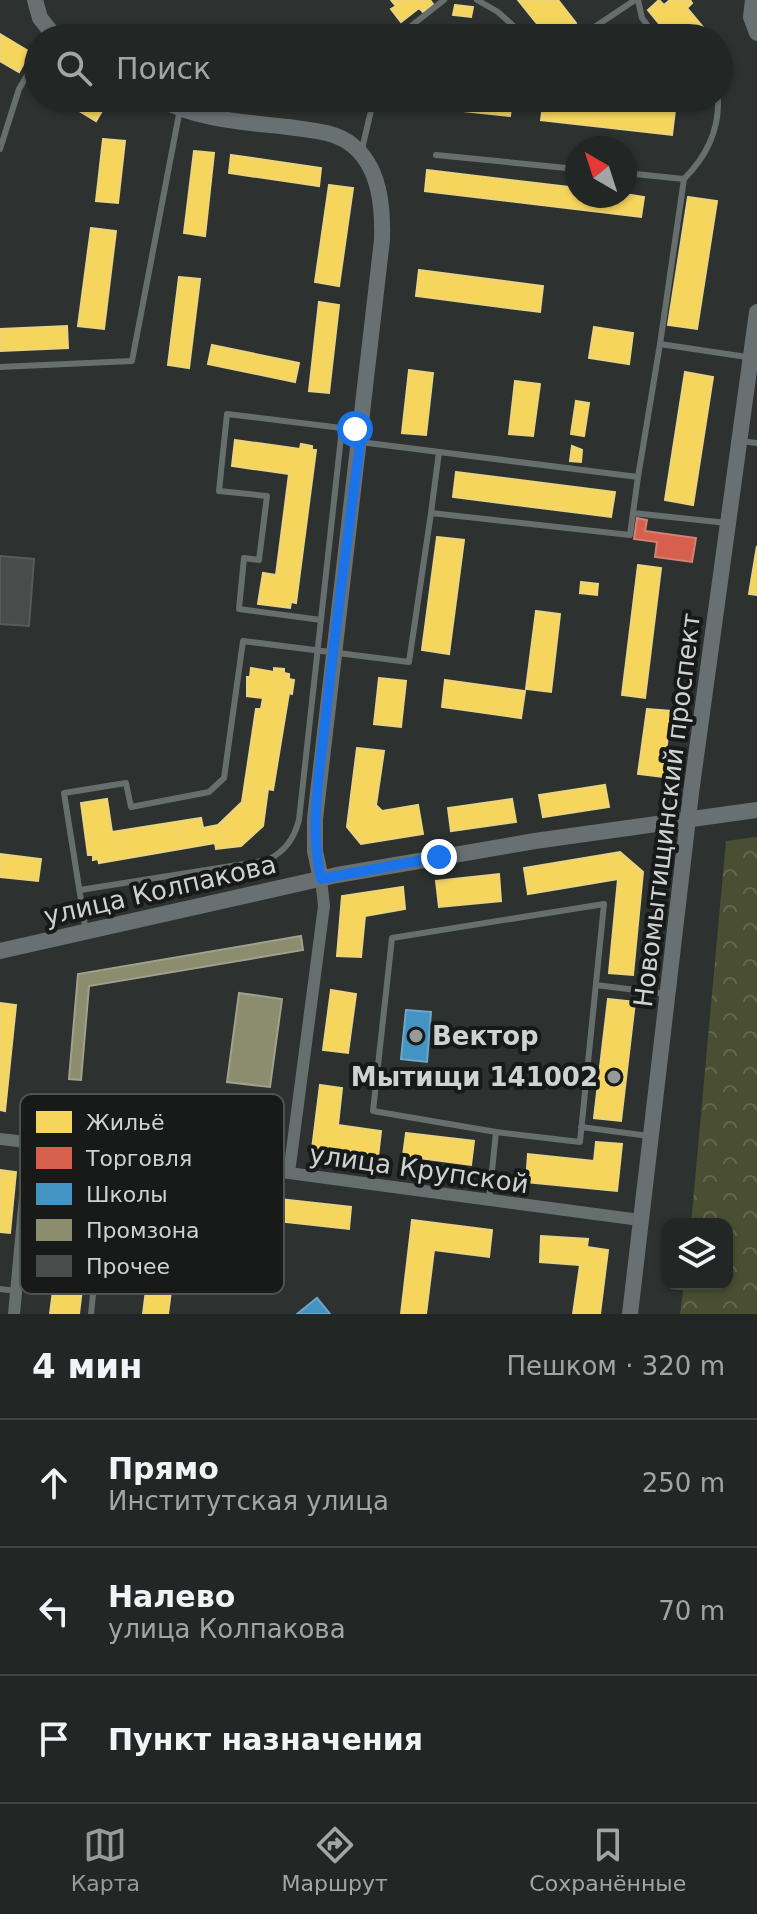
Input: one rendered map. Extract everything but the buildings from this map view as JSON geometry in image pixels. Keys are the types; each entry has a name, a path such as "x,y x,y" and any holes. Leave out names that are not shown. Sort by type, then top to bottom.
{"street":[{"path":"35,0 44,24"},
{"path":"740,0 754,17"},
{"path":"190,112 328,134 345,140 360,153 375,179 383,223 361,436 325,652 315,819 315,851 324,906 289,1173"},
{"name":"Новомытищинский проспект","path":"630,1314 689,820 757,312"},
{"name":"улица Колпакова","path":"0,951 321,879 535,841 757,810"},
{"name":"улица Крупской","path":"0,1139 20,1142"},
{"name":"улица Крупской","path":"284,1172 640,1220"},
{"path":"14,1314 20,1249"}],"lane":[{"path":"414,24 444,0"},
{"path":"477,0 511,24"},
{"path":"599,24 636,0 646,24"},
{"path":"0,149 24,81"},
{"path":"0,367 132,361 179,112"},
{"path":"360,153 371,112"},
{"path":"431,513 630,535 684,179 703,160 719,112"},
{"path":"436,155 565,168"},
{"path":"637,174 684,179"},
{"path":"660,344 751,358"},
{"path":"321,620 239,609 244,558 259,560 267,496 219,491 227,414 342,428 361,436 439,452 638,477"},
{"path":"80,890 261,862 274,858 293,838 299,820 325,652 321,620 342,428"},
{"path":"740,441 757,443"},
{"path":"86,932 64,793 126,783 131,807 209,792 224,778 243,641 409,662 439,452"},
{"path":"633,513 727,523"},
{"path":"604,904 581,1127 580,1142 496,1132 373,1111 392,938 604,904"},
{"path":"596,985 668,994"},
{"path":"581,1127 651,1136"},
{"path":"489,1200 496,1132"},
{"path":"0,1289 16,1291"},
{"path":"91,1314 93,1294"}],"green space":[{"path":"757,837 757,1314 680,1314 683,1290 733,1290 733,1218 692,1218 726,841"}],"place":[{"name":"Вектор","path":"416,1036"},
{"name":"Мытищи 141002","path":"614,1077"}],"route":[{"path":"355,429 362,430 315,819 317,862 321,879 439,857"}]}
